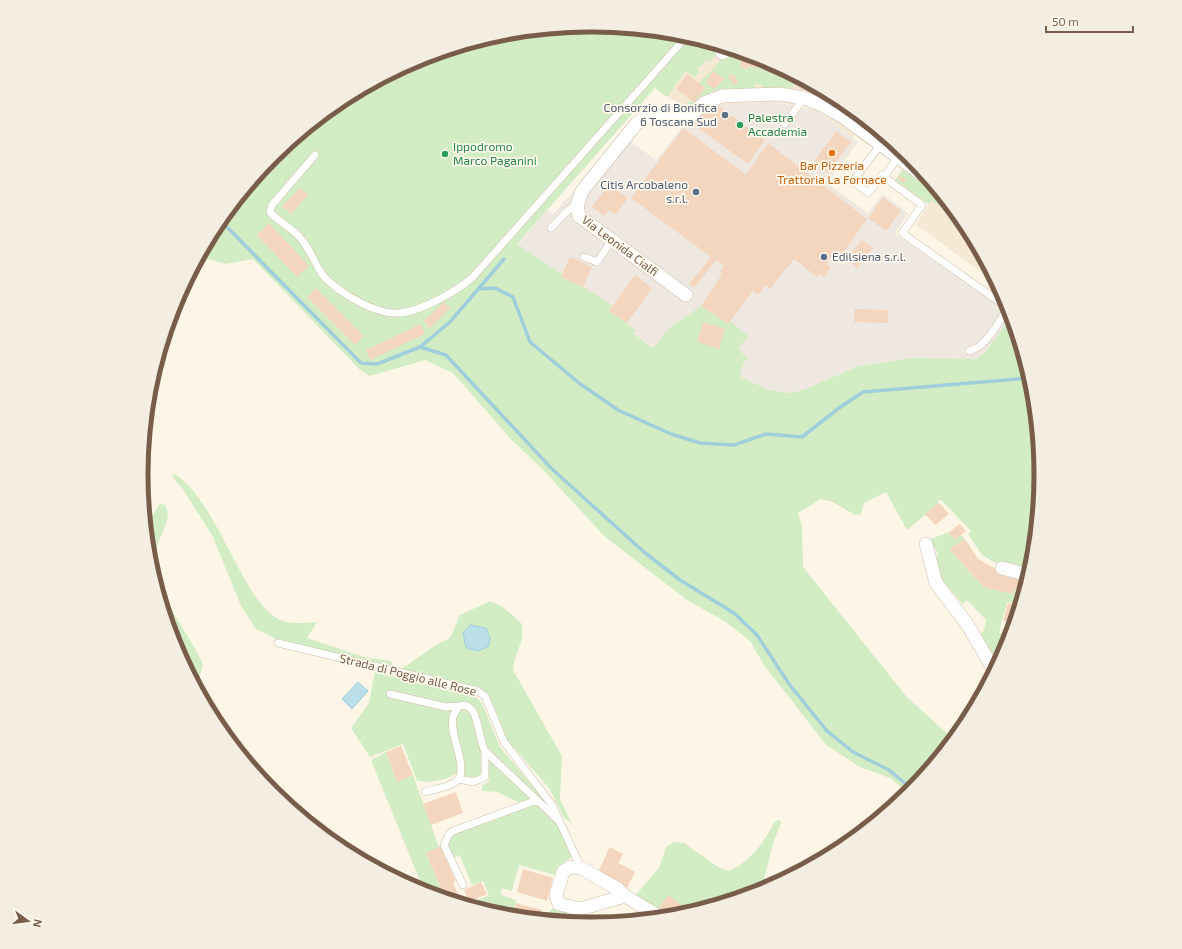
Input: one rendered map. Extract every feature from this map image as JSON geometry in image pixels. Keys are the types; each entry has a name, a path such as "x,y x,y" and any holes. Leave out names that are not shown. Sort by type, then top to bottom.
{"street":[{"name":"Via Leonida Cialfi","path":"686,295 579,216 577,205 582,191 637,123 653,114 681,118 690,116 704,103 722,96 779,94 834,105"},
{"name":"Via Leonida Cialfi","path":"846,113 905,163"},
{"path":"926,544 936,583 967,624 991,664"},
{"path":"1002,568 1022,573"},
{"path":"624,896 580,909 559,904 556,895 563,872 570,867 580,868 618,889 624,896 652,913"}],"lane":[{"path":"315,155 272,205 270,212 295,232 311,251 322,274 332,284 359,302 392,313 405,313 439,300 460,288 472,278 682,42"},
{"path":"785,124 804,98"},
{"path":"884,144 853,181 868,193 882,175 922,205 902,233 998,301"},
{"path":"884,177 898,158"},
{"path":"551,228 568,210 577,205"},
{"path":"584,257 597,262 612,240"},
{"path":"969,351 982,344 1003,314"},
{"name":"Strada di Poggio alle Rose","path":"278,643 478,691 485,696 504,742 552,805 580,868"},
{"path":"390,694 446,707 465,705 471,707 474,712 481,745 484,751 560,821"},
{"path":"459,779 460,766 452,727 454,716 460,706"},
{"path":"425,792 453,783 459,779 473,782 485,777 484,751"},
{"path":"463,885 444,845 449,834 537,800"}],"shaded area":[{"path":"689,43 733,55 787,78 812,91 860,123 883,142 924,183 959,229 986,276 915,224 929,204 895,180 902,169 854,135 852,137 819,113 805,107 776,102 685,108 650,84"},
{"path":"776,102 816,111 858,142 827,183 868,213 883,194 908,213 895,234 1000,306 1007,323 985,353 975,359 911,358 858,366 803,390 789,393 770,390 742,378 740,371 747,358 654,348 515,247 547,210 553,214 623,136 656,160 684,125 706,107 717,105"}],"green space":[{"path":"562,33 620,33 649,36 721,51 708,62 706,60 697,69 700,72 694,77 686,71 667,97 655,88 517,244 562,274 561,277 583,287 613,306 610,311 636,330 633,333 653,348 670,327 701,306 728,324 730,321 748,336 738,349 747,358 740,371 742,378 770,390 789,393 803,390 858,366 911,358 975,359 985,353 1007,323 1025,388 1033,446 1033,503 1030,532 1022,571 999,565 982,555 968,534 971,531 941,500 938,501 939,503 907,530 886,492 864,503 861,514 855,515 833,502 821,499 798,513 802,526 803,567 906,696 948,735 924,766 903,788 890,778 860,767 826,745 764,665 750,641 726,622 687,600 604,536 547,474 508,436 453,373 425,360 370,376 360,370 253,259 226,264 205,258 240,205 278,162 322,123 345,107 370,91 422,66 449,55 476,47 533,36"},
{"path":"728,53 742,59 740,67 747,69 748,66 757,68 758,65 791,80 790,82 794,83 794,87 762,91 763,85 755,84 754,91 720,89 682,109 691,100 694,102 705,88 699,83"},
{"path":"903,170 927,187 946,210 932,200 929,204 895,180"},
{"path":"174,474 186,483 197,496 219,531 249,586 258,600 269,612 279,620 287,622 317,622 307,638 364,657 391,661 393,666 390,668 278,640 256,629 241,606 213,537 182,488 172,476"},
{"path":"160,503 165,505 168,517 157,548 158,563 152,532 151,519"},
{"path":"949,532 955,540 961,535 965,539 949,549 982,585 982,587 1017,591 1014,604 1007,602 999,633 1004,634 993,660 979,636 984,630 986,620 967,600 963,604 948,587 940,575 937,561 938,553 930,542 931,539"},
{"path":"167,600 195,648 203,664 199,679 182,644"},
{"path":"490,601 503,607 522,624 522,640 516,655 513,670 562,756 560,799 572,824 564,818 549,788 508,741 489,695 478,687 400,670 436,645 450,638 460,615"},
{"path":"375,672 475,696 482,703 500,747 549,806 572,857 558,866 555,875 519,865 512,891 502,888 501,895 516,900 514,910 475,902 489,895 483,881 472,885 460,855 454,858 448,846 451,837 520,803 497,792 482,791 482,786 489,781 489,774 472,777 455,774 446,779 429,782 417,781 403,744 370,757 351,728 369,703"},
{"path":"386,752 397,782 413,775 439,847 426,853 440,886 437,888 438,889 420,882 371,760"},
{"path":"780,820 781,824 774,840 763,881 733,894 706,902 658,911 634,897 659,868 666,847 674,842 684,843 718,867 729,871 737,867 751,856 762,843 775,821"},
{"path":"558,908 569,912 564,916 548,915 551,909"}],"water":[{"path":"470,625 486,628 490,638 489,646 478,651 466,648 463,633"},
{"path":"358,682 368,691 352,709 342,699"}],"building":[{"path":"742,59 758,65 757,68 748,66 747,69 740,67"},
{"path":"713,71 724,79 714,89 706,83"},
{"path":"687,74 705,88 694,102 676,89"},
{"path":"733,74 738,82 734,85 728,77"},
{"path":"717,105 765,140 748,164 694,125 707,107"},
{"path":"683,128 746,175 768,143 867,219 838,260 832,256 826,264 831,268 824,277 820,274 817,277 794,259 770,289 765,285 758,295 753,291 728,324 701,306 722,274 720,272 724,266 716,260 694,288 689,284 711,257 631,198"},
{"path":"836,131 851,142 828,173 813,163"},
{"path":"900,176 906,180 904,183 898,179"},
{"path":"609,184 628,198 615,215 609,210 604,216 592,207"},
{"path":"300,188 308,195 291,214 282,206"},
{"path":"883,197 901,211 886,231 868,218"},
{"path":"269,223 309,266 297,277 257,235"},
{"path":"862,240 873,248 857,268 847,259"},
{"path":"570,257 592,267 583,287 561,277"},
{"path":"635,275 652,288 627,323 609,311"},
{"path":"316,288 364,336 355,345 307,297"},
{"path":"444,302 450,308 430,328 424,321"},
{"path":"855,309 888,310 888,323 854,322"},
{"path":"703,322 725,329 719,349 697,342"},
{"path":"421,324 425,334 370,360 366,350"},
{"path":"939,503 949,514 935,525 925,514"},
{"path":"960,524 966,531 955,540 949,532"},
{"path":"965,539 978,559 998,570 1021,578 1017,591 1014,590 1013,594 982,587 982,585 949,549"},
{"path":"1008,603 1014,605 1008,622 1003,621"},
{"path":"401,746 413,775 397,782 386,752"},
{"path":"456,792 463,813 431,825 423,804"},
{"path":"440,846 456,881 453,883 458,894 454,895 438,889 437,888 440,886 426,853"},
{"path":"610,847 623,854 618,863 635,872 627,888 597,874"},
{"path":"523,869 553,878 547,901 517,892"},
{"path":"481,882 487,894 472,901 468,900 464,890"},
{"path":"669,895 683,907 663,910 659,907"},
{"path":"516,903 542,910 541,914 514,910"}],"waterway":[{"path":"225,226 361,363 377,364 420,347 446,355 552,469 644,552 680,580 734,613 757,635 789,684 827,731 853,752 889,770 906,784"},
{"path":"420,347 450,322 504,259"},
{"path":"478,289 495,288 513,297 530,342 579,383 618,410 671,434 700,443 734,445 766,434 802,437 839,408 863,392 1023,379"}],"place":[{"name":"Consorzio di Bonifica 6 Toscana Sud","path":"725,115"},
{"name":"Palestra Accademia","path":"740,125"},
{"name":"Bar Pizzeria Trattoria La Fornace","path":"832,153"},
{"name":"Ippodromo Marco Paganini","path":"445,154"},
{"name":"Citis Arcobaleno s.r.l.","path":"696,192"},
{"name":"Edilsiena s.r.l.","path":"824,257"}]}
